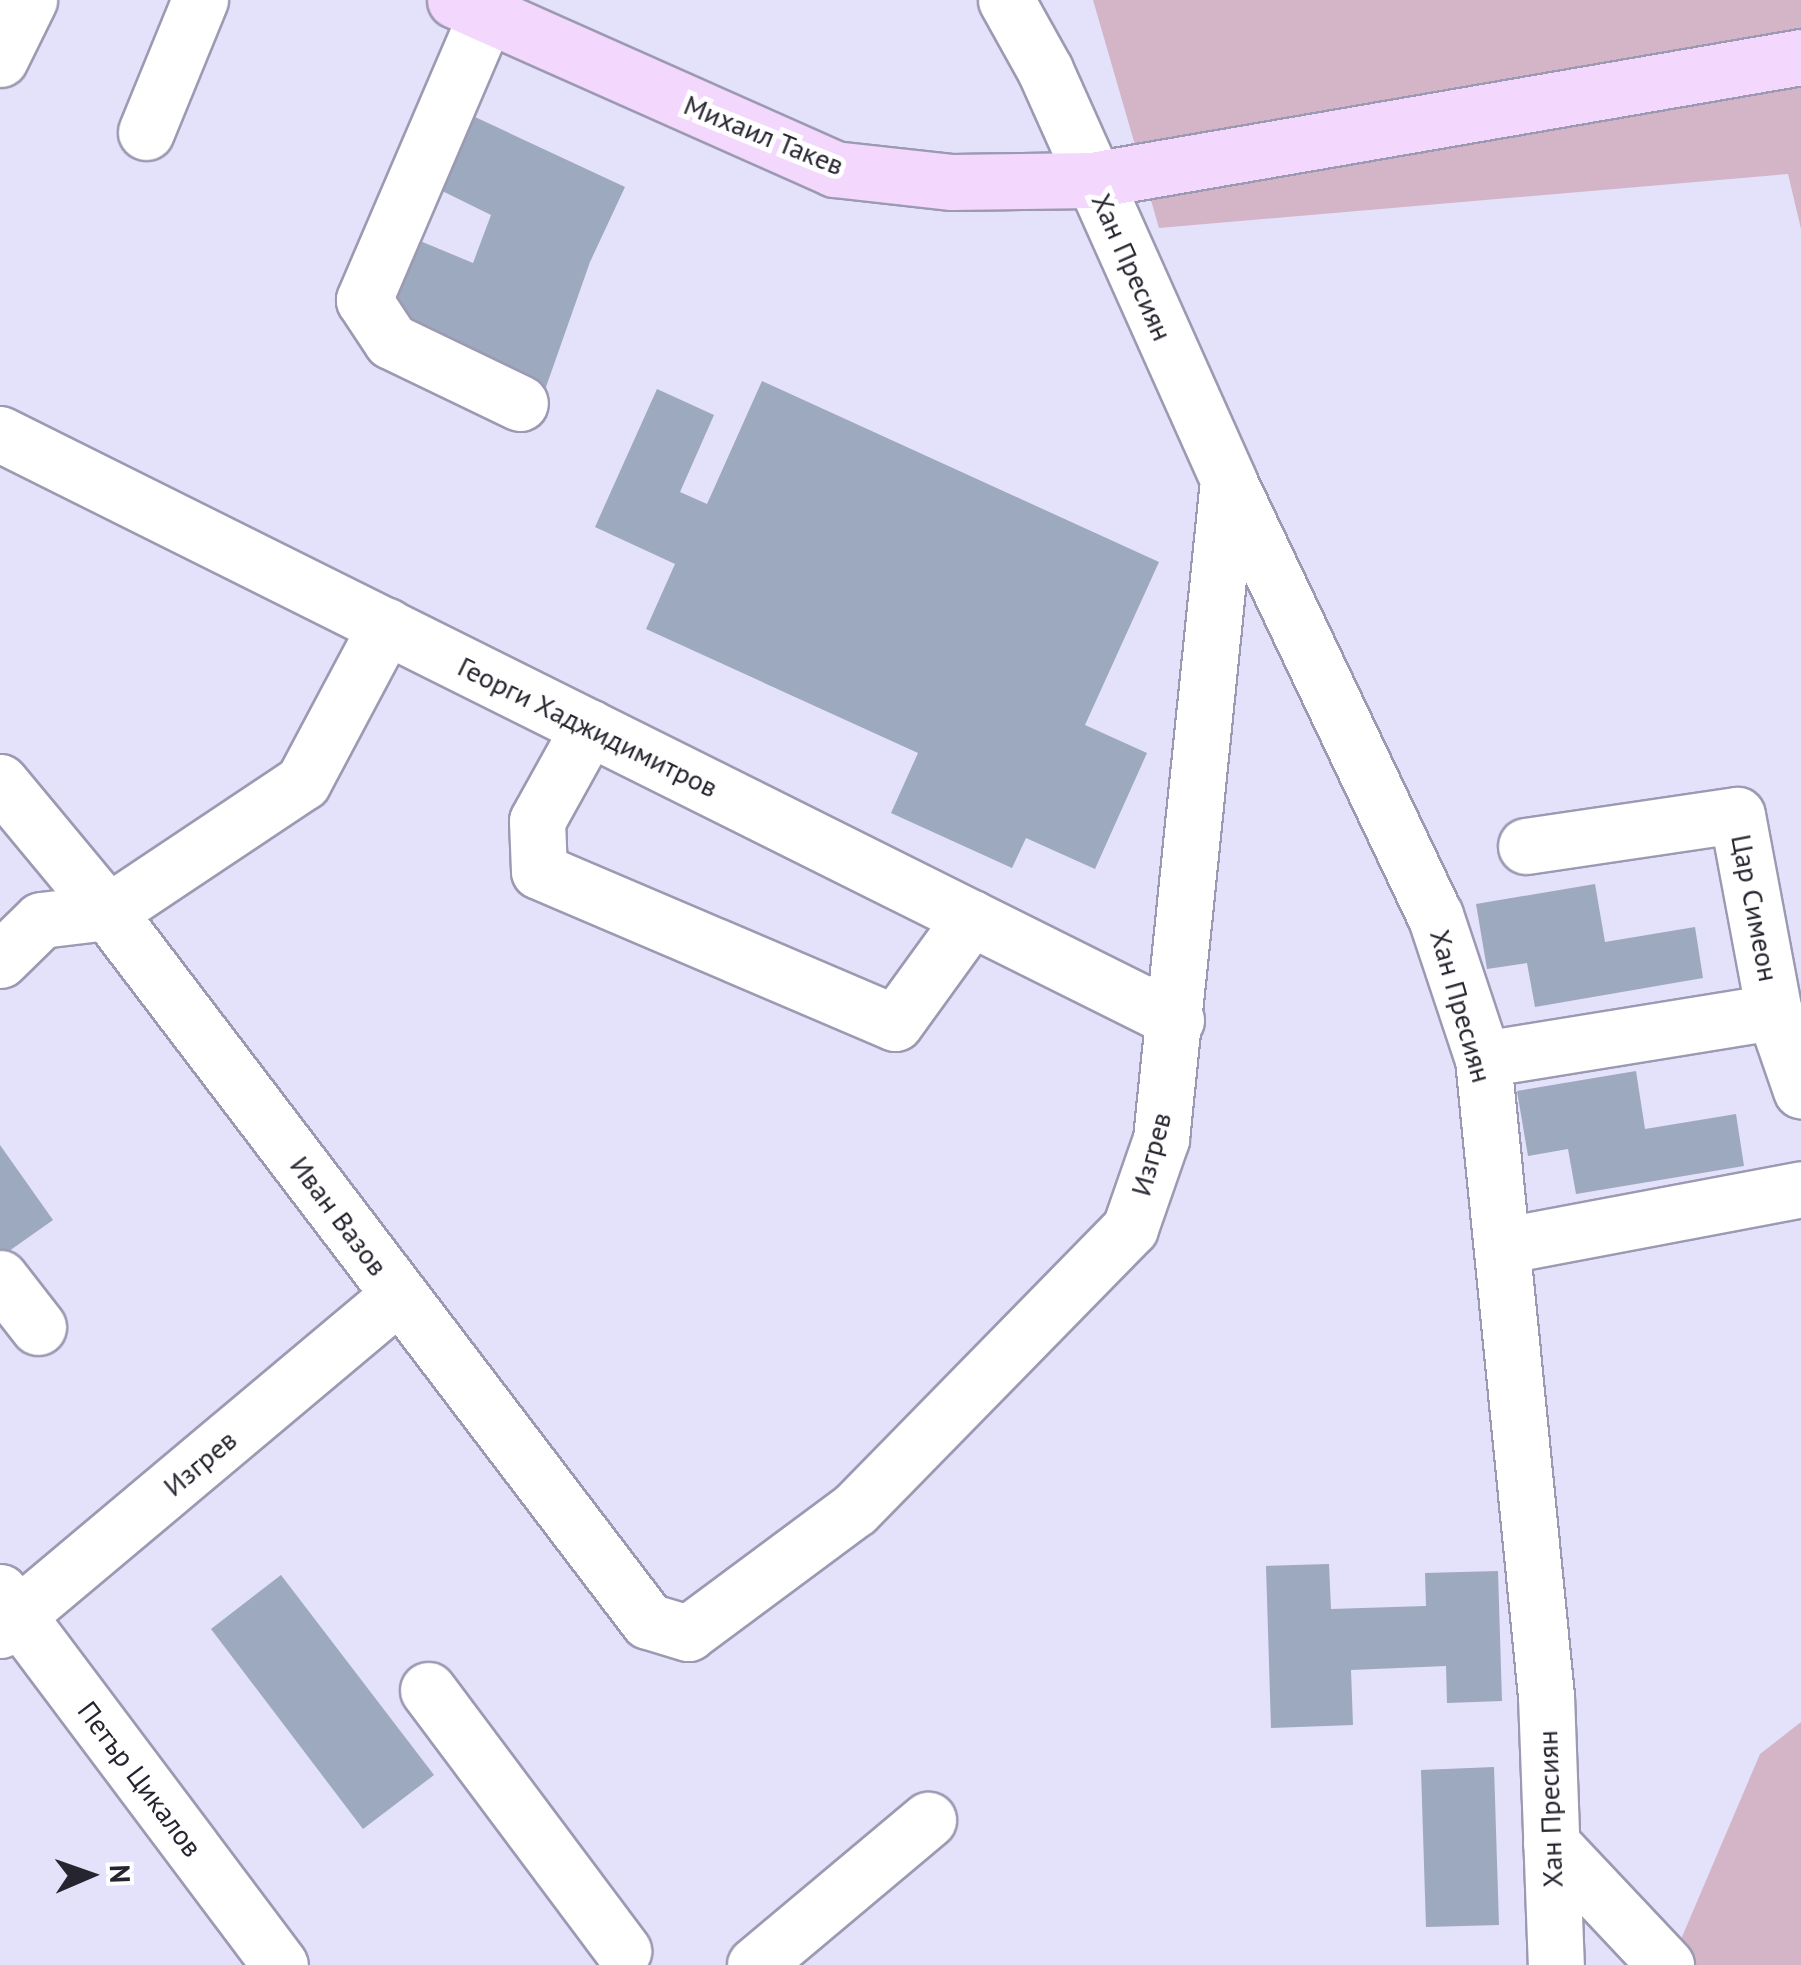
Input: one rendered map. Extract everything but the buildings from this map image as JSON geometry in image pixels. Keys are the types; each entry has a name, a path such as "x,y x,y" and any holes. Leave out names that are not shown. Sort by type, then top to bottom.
{"main road":[{"name":"Михаил Такев","path":"471,8 834,169 952,182 1092,180 1801,57"}],"street":[{"path":"0,59 30,0"},
{"path":"146,132 200,0"},
{"name":"Хан Пресиян","path":"1006,0 1435,915 1483,1059 1506,1245 1546,1696 1556,1965"},
{"path":"471,8 364,300 391,342 520,403"},
{"name":"Георги Хаджидимитров","path":"0,434 1176,1020"},
{"name":"Изгрев","path":"688,1633 855,1509 1130,1228 1161,1139 1228,480"},
{"path":"0,960 42,920 108,912 303,782 386,626"},
{"path":"588,727 538,821 539,871 894,1023 971,918"},
{"name":"Иван Вазов","path":"0,782 108,912 648,1622 688,1633"},
{"name":"Цар Симеон","path":"1526,846 1737,814 1774,1012 1801,1090"},
{"path":"1483,1059 1774,1012"},
{"path":"1506,1245 1801,1190"},
{"path":"0,1278 38,1327"},
{"name":"Изгрев","path":"6,1613 399,1295"},
{"name":"Петър Цикалов","path":"6,1613 280,1965"},
{"path":"428,1690 626,1960"},
{"path":"755,1965 928,1820"},
{"path":"1551,1843 1666,1965"}],"shaded area":[{"path":"1093,0 1801,0 1801,229 1788,174 1159,228"},
{"path":"1801,1722 1801,1965 1670,1965 1760,1754"}]}
